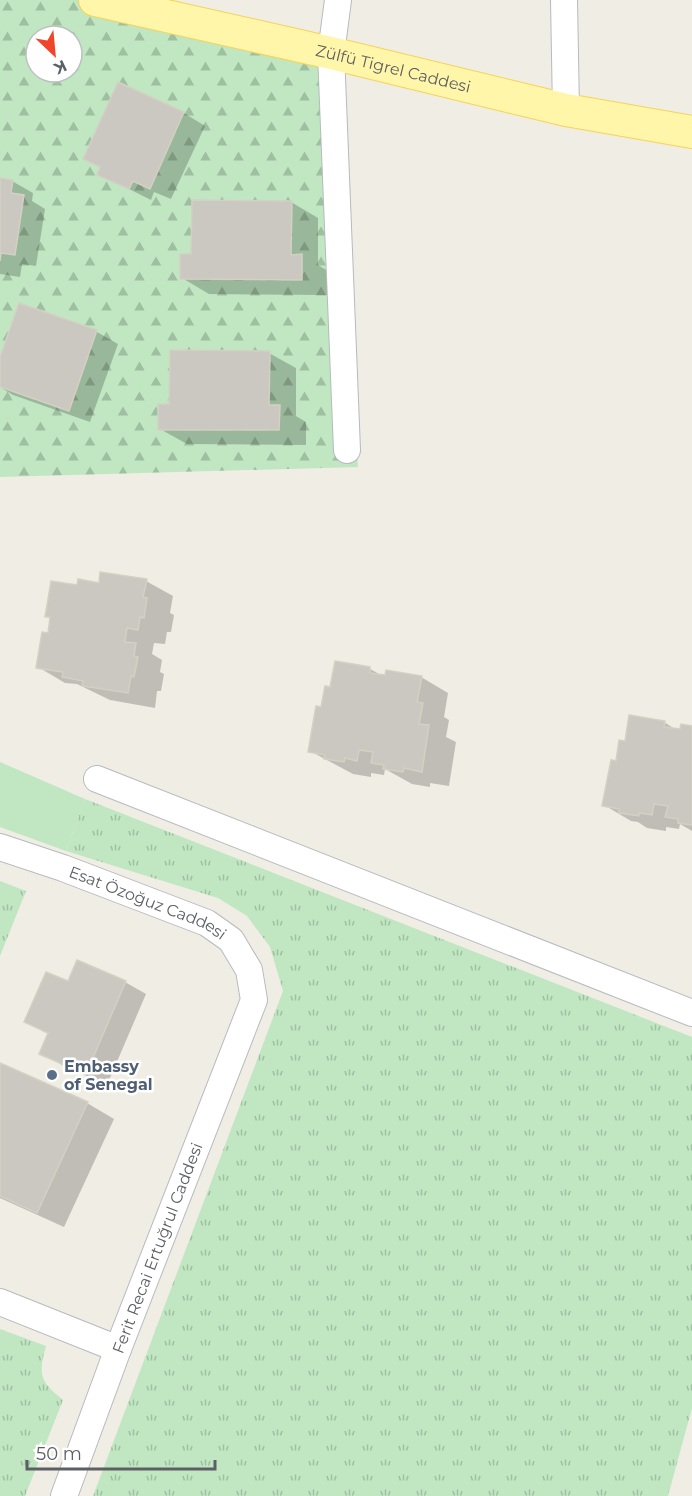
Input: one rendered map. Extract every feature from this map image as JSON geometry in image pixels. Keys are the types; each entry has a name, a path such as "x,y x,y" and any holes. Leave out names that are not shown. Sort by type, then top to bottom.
{"main road":[{"name":"Zülfü Tigrel Caddesi","path":"95,0 331,53 566,110 692,132"}],"street":[{"path":"338,0 331,53 347,450"},
{"path":"564,0 566,110"},
{"path":"97,779 692,1013"},
{"name":"Esat Özoğuz Caddesi","path":"0,847 63,868 207,923 231,940 249,970 254,1000"},
{"name":"Ferit Recai Ertuğrul Caddesi","path":"64,1496 118,1349 254,1000"},
{"path":"0,1302 118,1349"}],"green space":[{"path":"0,0 95,0 331,53 358,467 0,477"},
{"path":"0,762 85,799 66,851 0,827"},
{"path":"85,799 692,1037 692,1408 668,1496 93,1496 283,991 270,947 247,916 218,898 66,851"},
{"path":"0,881 26,891 0,956"},
{"path":"0,1329 46,1346 42,1364 43,1377 50,1388 63,1400 25,1496 0,1496"}],"building":[{"path":"118,82 184,112 150,189 133,181 129,189 97,175 100,167 83,159"},
{"path":"0,178 13,180 11,193 24,195 15,255 1,253 0,261"},
{"path":"192,200 292,201 291,255 302,254 302,280 180,279 180,254 191,254"},
{"path":"19,303 97,330 69,411 0,387 0,357"},
{"path":"170,350 270,351 269,405 280,405 279,430 158,430 158,404 169,404"},
{"path":"100,572 147,579 143,597 147,598 144,618 140,617 138,630 127,628 125,642 136,643 134,656 138,657 128,693 82,686 83,681 62,677 63,672 36,668 42,632 48,633 50,617 45,617 51,581 77,585 78,579 99,583"},
{"path":"335,661 370,667 370,673 385,675 386,670 422,676 417,702 423,703 419,724 429,725 422,772 404,768 403,772 383,769 384,765 371,763 373,752 359,750 357,761 345,758 344,762 324,759 325,755 308,752 316,706 321,707 325,686 330,687"},
{"path":"629,715 665,721 664,727 680,729 681,724 692,726 692,825 678,823 678,819 665,817 668,806 654,804 652,815 639,813 639,816 619,813 619,809 602,806 611,760 616,761 619,740 625,741"},
{"path":"77,960 126,981 86,1074 39,1054 48,1033 24,1022 46,972 68,981"},
{"path":"0,1063 88,1102 37,1213 0,1196"}],"place":[{"name":"Embassy of Senegal","path":"52,1075"}]}
